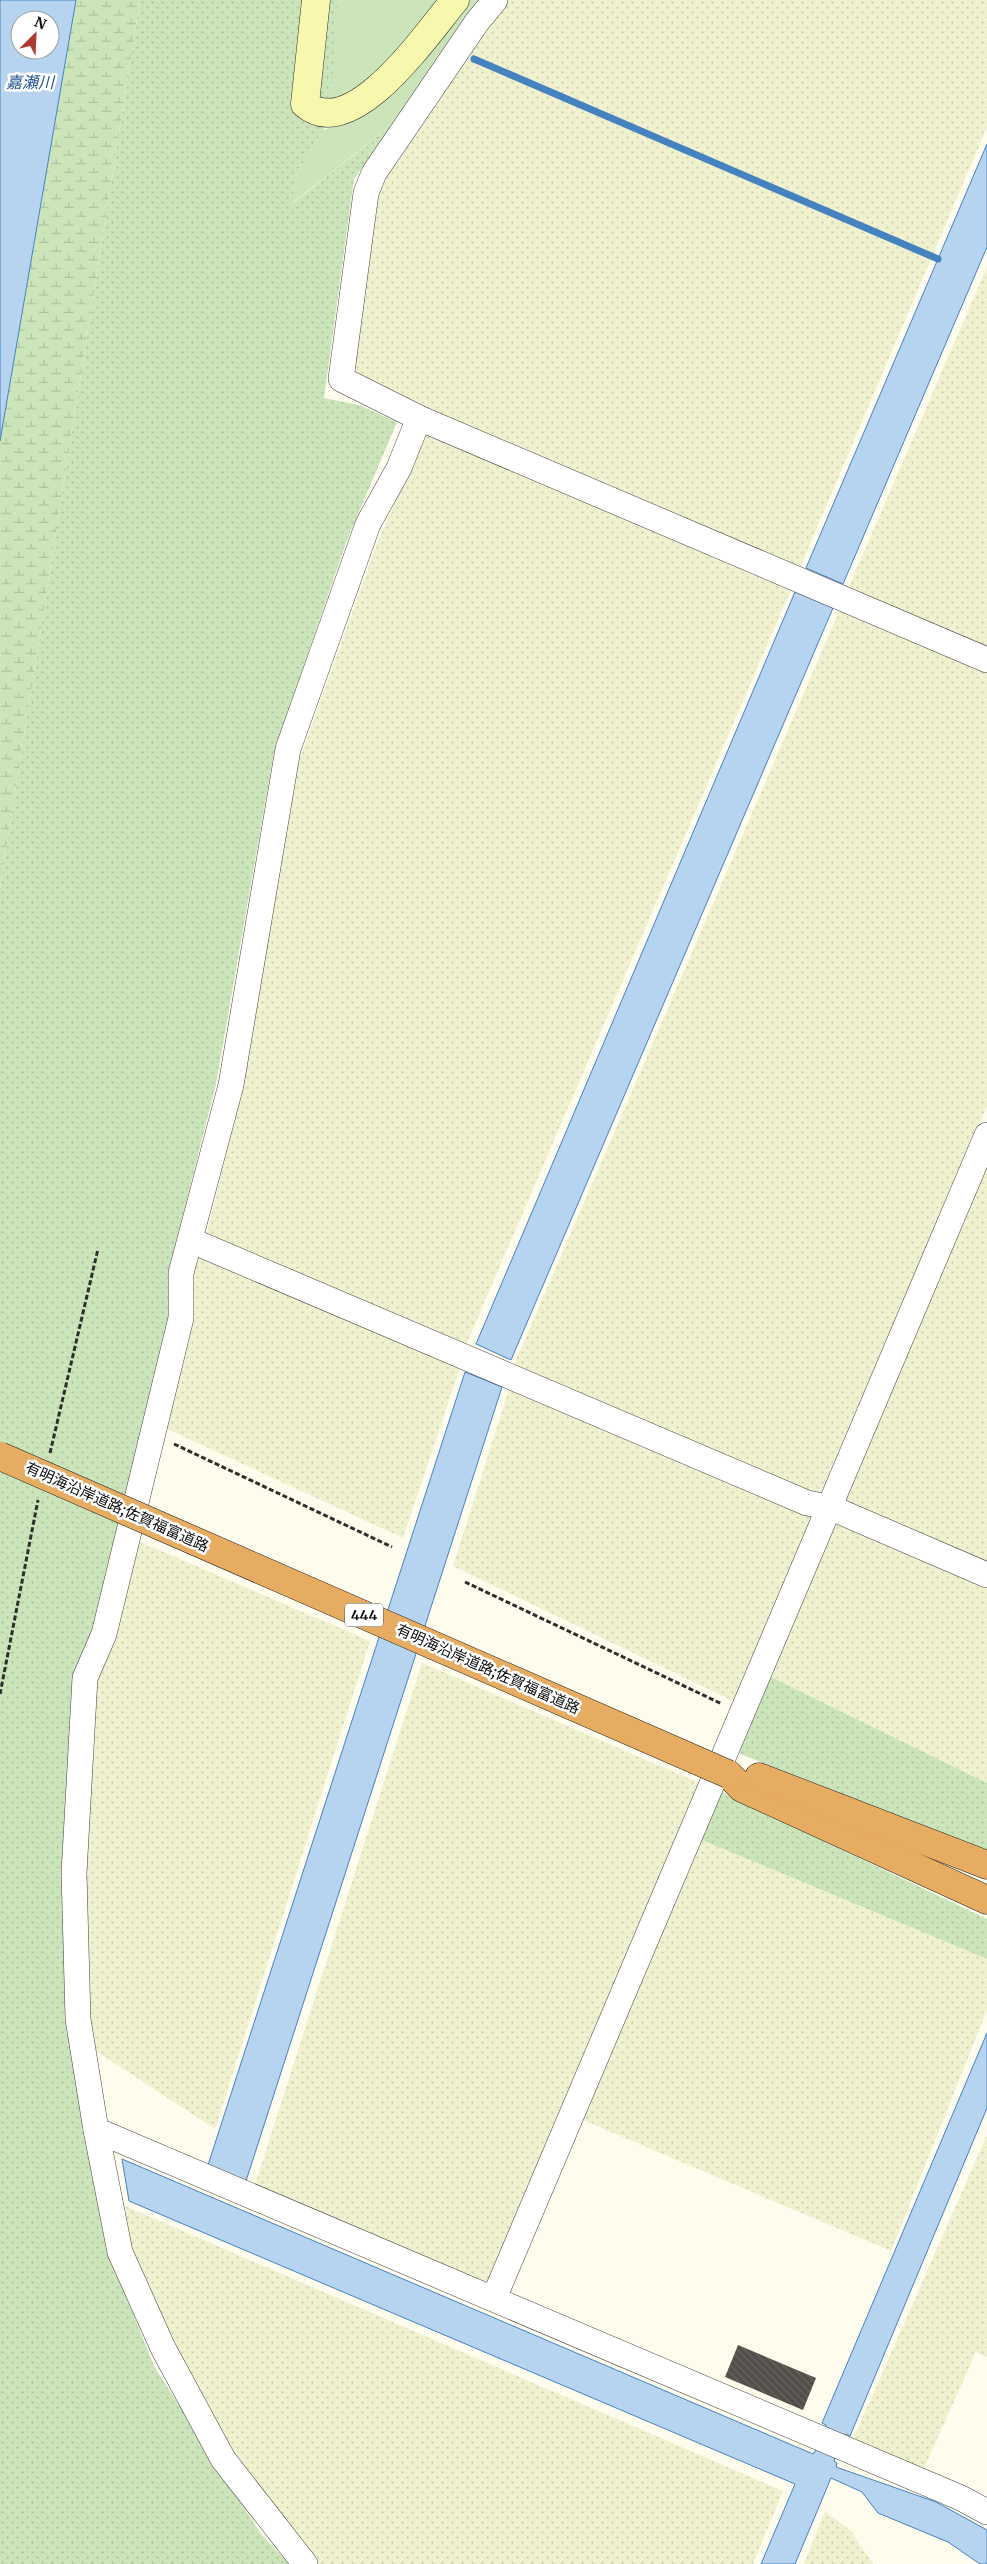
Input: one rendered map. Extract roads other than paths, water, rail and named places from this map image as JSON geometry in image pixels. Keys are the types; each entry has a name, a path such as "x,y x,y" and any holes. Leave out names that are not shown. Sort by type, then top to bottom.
{"highway":[{"name":"有明海沿岸道路;佐賀福富道路","path":"0,1456 728,1774"},
{"path":"728,1774 748,1773 987,1866"},
{"path":"728,1774 742,1788 987,1900"}],"street":[{"path":"316,0 305,104 314,113 338,113 364,100 399,68 455,0"},
{"path":"495,0 476,22 374,173 366,193 341,379 419,418 987,660"},
{"path":"305,2564 222,2459 164,2348 120,2252 96,2130 78,2020 74,1873 85,1678 104,1634 181,1318 181,1273 231,1085 288,749 368,524 399,468 419,418"},
{"path":"494,2298 987,1135"},
{"path":"190,1240 807,1503 829,1506 987,1575"},
{"path":"96,2130 962,2498 987,2512"}],"water":[{"name":"嘉瀬川","path":"0,0 76,0 0,441"},
{"path":"987,144 987,247 843,584 806,568"},
{"path":"795,592 833,608 511,1360 476,1344"},
{"path":"465,1372 502,1387 246,2181 208,2165"},
{"path":"987,2033 987,2108 850,2436 846,2434 844,2439 824,2430 826,2425 822,2423"},
{"path":"122,2159 813,2454 817,2448 836,2456 834,2461 837,2463 836,2467 936,2502 987,2530 987,2564 980,2564 948,2542 878,2513 862,2492 831,2478 795,2564 761,2564 795,2484 129,2201"}],"waterway":[{"path":"474,59 938,259"}]}
